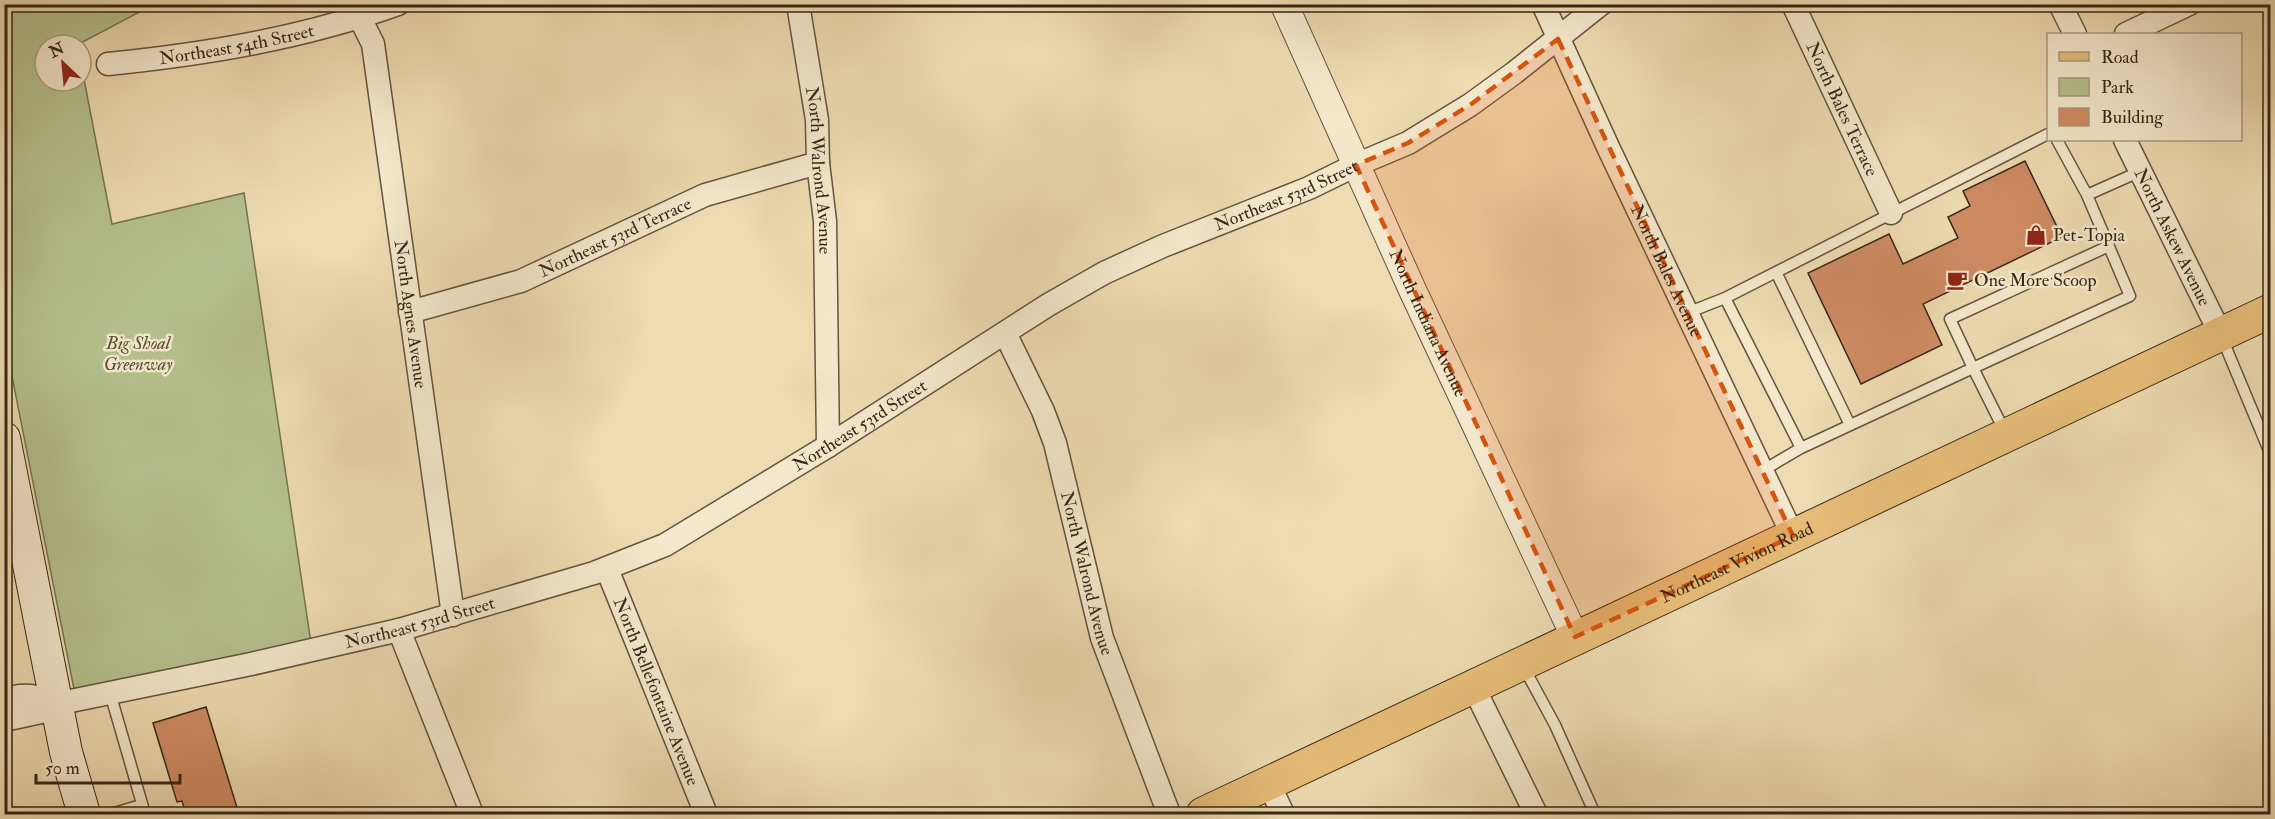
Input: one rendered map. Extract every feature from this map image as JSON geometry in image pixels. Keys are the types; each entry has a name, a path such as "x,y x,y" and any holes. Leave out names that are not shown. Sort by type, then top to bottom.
{"main road":[{"name":"Northeast Vivion Road","path":"1203,814 2271,311"},
{"path":"4,438 66,752 84,814"}],"street":[{"name":"Northeast 54th Street","path":"108,64 230,49 354,11 398,4"},
{"name":"North Walrond Avenue","path":"798,4 817,120 825,221 828,446"},
{"name":"North Indiana Avenue","path":"1284,4 1412,289 1575,638"},
{"name":"North Bales Avenue","path":"1542,4 1793,536"},
{"name":"Northeast 53rd Street","path":"4,720 46,711 56,704 251,664 399,630 607,569 665,545 828,446 1048,305 1104,273 1163,246 1309,188 1408,143 1470,105 1601,4"},
{"name":"North Bales Terrace","path":"1793,4 1891,213"},
{"path":"2060,4 2074,33"},
{"path":"2128,33 2189,4"},
{"name":"North Agnes Avenue","path":"354,11 373,44 453,615"},
{"name":"North Askew Avenue","path":"2126,141 2221,335"},
{"name":"Northeast 53rd Terrace","path":"410,312 521,281 705,195 819,164"},
{"name":"North Walrond Avenue","path":"1005,333 1043,411 1055,443 1101,638 1169,814"},
{"name":"North Bellefontaine Avenue","path":"607,569 706,814"},
{"path":"399,630 472,814"},
{"path":"1473,686 1536,814"},
{"name":"Northeast 53rd Street","path":"4,700 15,696 35,695 56,704"},
{"path":"1269,784 1283,814"}],"lane":[{"path":"1687,313 1725,298 2047,135"},
{"path":"1762,471 1801,448 2130,296 2087,195 2058,141"},
{"path":"2087,195 2141,171"},
{"path":"2007,435 1950,319 2109,246"},
{"path":"1776,272 1850,425"},
{"path":"1725,298 1801,448"},
{"path":"2221,335 2271,453"},
{"path":"1522,663 1555,725 1595,814"},
{"path":"110,693 143,810 111,814"}],"highlighted area":[{"path":"1558,39 1793,536 1575,637 1356,165 1408,143 1470,105"}],"green space":[{"name":"Big Shoal Greenway","path":"145,4 149,7 93,37 93,33 33,33 33,93 87,93 112,224 244,193 312,650 74,689 5,341 4,5"}],"building":[{"path":"2025,161 2062,237 1923,304 1942,345 1861,384 1808,273 1889,234 1903,264 1958,238 1948,217 1970,206 1963,191"},
{"path":"206,707 239,814 186,814 182,801 177,802 153,723"}],"place":[{"name":"Pet-Topia","path":"2036,235"},
{"name":"One More Scoop","path":"1957,280"}]}
